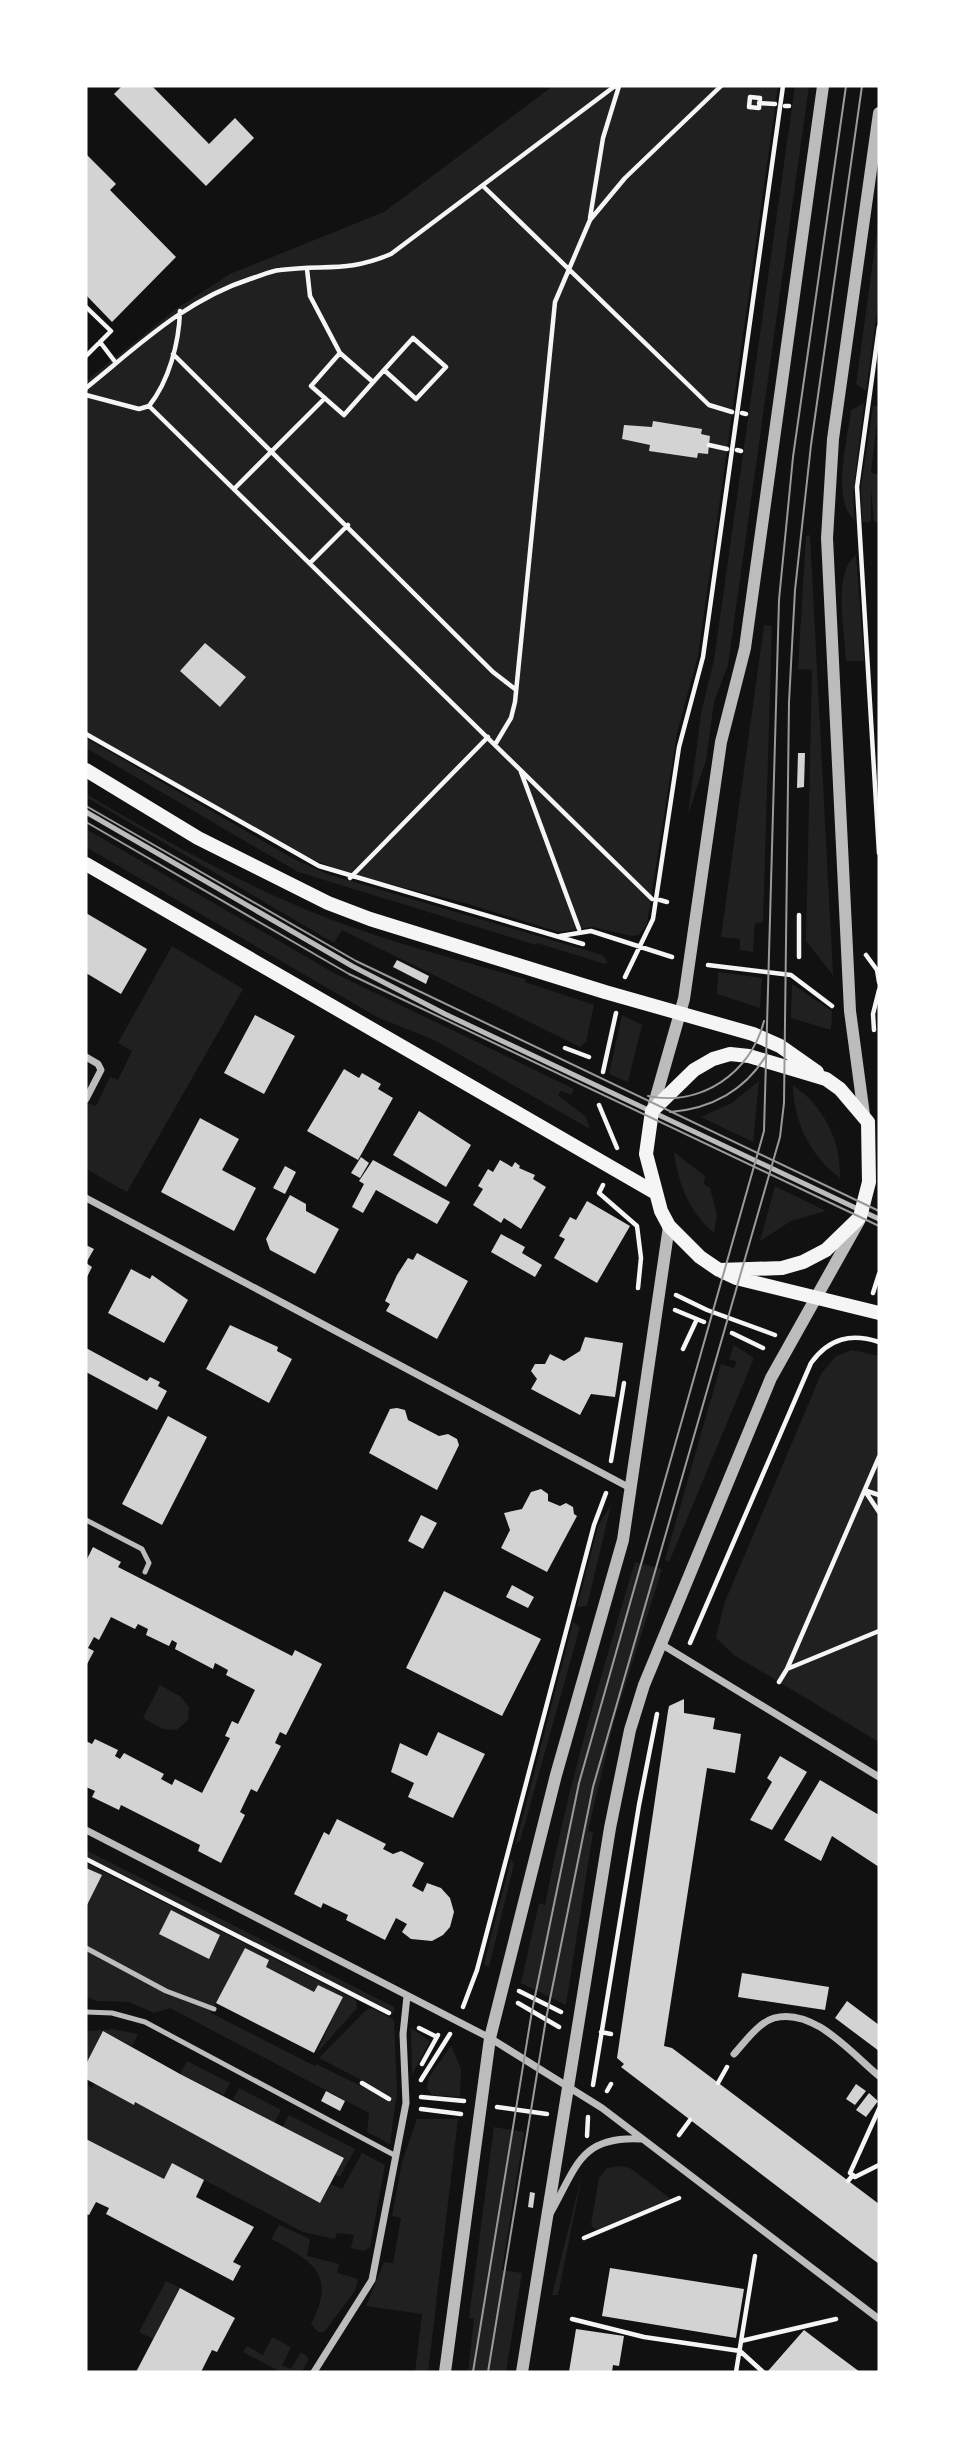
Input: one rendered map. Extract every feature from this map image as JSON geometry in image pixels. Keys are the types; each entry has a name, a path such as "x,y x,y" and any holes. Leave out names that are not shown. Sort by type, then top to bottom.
{"main road":[{"path":"86,769 198,838 328,903 370,919 753,1034 780,1046 826,1079 879,1133"},
{"path":"86,864 654,1192"},
{"path":"826,1079 749,1056 730,1054 713,1059 694,1070 652,1111 646,1154 654,1192 669,1226 700,1258 719,1270 745,1282 879,1313"},
{"path":"719,1270 782,1268 803,1262 826,1250 861,1214 869,1182 866,1119"}],"street":[{"path":"652,1111 681,1013 721,742 745,648 823,86"},
{"path":"866,1119 850,1011 831,675 827,516 833,439 879,113"},
{"path":"86,1057 101,1070 86,1099"},
{"path":"86,1198 632,1489"},
{"path":"522,2372 610,1828 630,1730 661,1644 733,1468 789,1343 861,1214"},
{"path":"444,2372 490,2038 556,1775 623,1540 669,1226"},
{"path":"661,1644 879,1777"},
{"path":"86,1830 490,2038 591,2102 879,2319"},
{"path":"314,2372 372,2280 406,2103 404,2020 407,1996"},
{"path":"734,2054 760,2026 773,2019 790,2017 824,2031 879,2076"},
{"path":"548,2218 583,2154 599,2143 620,2138 641,2139"}],"lane":[{"path":"86,812 352,966 445,1014 652,1111 861,1214 879,1219"},
{"path":"86,1520 142,1549 149,1563 145,1572"},
{"path":"86,1948 166,1990 214,2009"},
{"path":"86,2012 112,2012 145,2022 396,2156"}],"path":[{"path":"86,388 180,311 229,286 279,270 366,264 391,254 617,86"},
{"path":"496,743 511,718 516,689 555,302 590,220 603,138 617,86"},
{"path":"590,220 625,178 721,86"},
{"path":"628,966 653,919 679,747 703,657 783,86"},
{"path":"759,103 775,104"},
{"path":"484,187 567,271 709,405 732,412"},
{"path":"307,270 310,296 340,353 373,383"},
{"path":"86,307 110,331 86,356"},
{"path":"86,395 139,409 149,406 161,392 173,354 180,311"},
{"path":"879,327 857,487 879,853"},
{"path":"340,353 311,386 344,415 373,383 384,370 413,338 446,367 416,399 384,370"},
{"path":"100,342 116,363"},
{"path":"173,354 493,671 516,689"},
{"path":"234,489 325,398"},
{"path":"149,406 496,743 520,770 652,899"},
{"path":"709,445 727,449"},
{"path":"310,563 348,525"},
{"path":"86,734 300,857 350,878 583,944 581,936"},
{"path":"350,878 488,737"},
{"path":"520,770 579,929"},
{"path":"660,900 667,902"},
{"path":"799,915 799,957"},
{"path":"557,936 591,931 641,946 653,953 690,961 792,975 836,1009 873,1014"},
{"path":"877,971 879,982"},
{"path":"874,1036 873,1014 879,990"},
{"path":"603,1072 617,1009"},
{"path":"565,1048 589,1057"},
{"path":"597,1100 618,1147"},
{"path":"600,1193 637,1226 641,1258 638,1295"},
{"path":"639,1273 707,1310 770,1332 815,1357"},
{"path":"683,1349 697,1319"},
{"path":"732,1333 763,1348"},
{"path":"682,1657 699,1628 815,1357 828,1345 848,1337 862,1336 879,1342"},
{"path":"611,2034 502,1989 474,1982 608,1477 626,1370"},
{"path":"779,1682 787,1670 879,1457"},
{"path":"864,1490 879,1495"},
{"path":"864,1490 879,1512"},
{"path":"787,1670 879,1631"},
{"path":"588,2151 586,2121 639,1805 659,1707"},
{"path":"86,1859 437,2037"},
{"path":"502,1989 598,2051"},
{"path":"420,2066 437,2037 446,2014"},
{"path":"448,2037 421,2081 416,2095 564,2117"},
{"path":"362,2083 382,2097 424,2110 461,2114"},
{"path":"607,2091 611,2084"},
{"path":"853,2175 850,2173 879,2109"},
{"path":"679,2134 690,2120"},
{"path":"848,2181 853,2175 879,2165"},
{"path":"584,2238 679,2198"},
{"path":"736,2372 755,2256"},
{"path":"572,2319 644,2337 740,2351 763,2372"},
{"path":"741,2341 836,2319"}],"shaded area":[{"path":"553,86 778,86 698,656 677,733 647,924 639,935 632,936 592,927 559,932 465,903 346,873 295,852 86,731 86,381 176,309 230,274 384,212"},
{"path":"795,86 809,86 728,665 714,702 706,760 688,815 701,713 714,660"},
{"path":"879,217 879,297 866,391 856,384"},
{"path":"862,404 853,494 854,519 843,498 843,468 851,410"},
{"path":"873,406 879,406 871,473 879,474 879,522 874,522 871,488 871,522 862,522 861,488"},
{"path":"810,535 833,975 806,941 812,670 798,669 806,536"},
{"path":"856,555 864,661 846,661 842,589 844,576"},
{"path":"764,625 772,626 763,922 755,923 753,952 740,950 740,939 721,937"},
{"path":"86,738 292,858 327,874 602,955 607,961 605,964 537,943 536,945 298,872 86,748"},
{"path":"86,794 167,841 278,898 387,939 525,979 525,982 594,1005 586,1042 580,1047 342,930 334,943 86,797"},
{"path":"86,829 334,973 574,1089 571,1095 561,1091 558,1095 586,1117 590,1129 434,1040 377,1017 86,847"},
{"path":"172,946 243,989 127,1192 86,1169 86,1107 88,1103 96,1106 110,1077 118,1080 132,1051 118,1043"},
{"path":"718,972 762,978 760,1008 717,994"},
{"path":"792,984 832,1011 831,1030 791,1018"},
{"path":"622,1015 642,1025 628,1082 609,1074"},
{"path":"759,1081 753,1142 701,1117 732,1103"},
{"path":"793,1085 814,1103 822,1114 834,1138 840,1178 820,1159 806,1137 800,1125"},
{"path":"674,1152 705,1176 704,1184 710,1188 717,1215 714,1233 698,1216 686,1196 678,1175"},
{"path":"775,1186 826,1211 791,1221 760,1241"},
{"path":"734,1345 754,1358 669,1562 665,1560 721,1364 734,1368 737,1362 729,1359"},
{"path":"852,1350 879,1356 879,1742 734,1655 716,1638 724,1604 821,1374 836,1356"},
{"path":"611,1505 587,1606 577,1607 598,1526"},
{"path":"635,1562 662,1569 614,1721 588,1831 593,1832 566,2005 521,1983 539,1903 545,1905 574,1775"},
{"path":"573,1622 580,1627 520,1841 516,1843"},
{"path":"160,1685 180,1696 189,1707 188,1720 177,1730 163,1729 143,1718"},
{"path":"86,1850 394,2007 394,2013 86,1857"},
{"path":"511,1859 514,1864 489,1967 484,1964"},
{"path":"86,1863 356,2000 357,2008 316,2054 342,1997 318,1985 314,1992 266,1967 269,1960 245,1948 211,2013 315,2066 316,2064 361,2086 363,2081 319,2058 366,2010 372,2008 394,2020 397,2092 390,2144 367,2132 369,2113 170,2008 154,2013 129,2002 96,2001 86,1996"},
{"path":"411,2028 430,2041 412,2075"},
{"path":"113,2029 138,2034 132,2046 103,2031 86,2064 86,2031"},
{"path":"451,2046 461,2069 460,2097 432,2095 427,2088 429,2077"},
{"path":"187,2061 230,2083 224,2095 180,2074"},
{"path":"94,2084 134,2104 135,2102 320,2203 331,2184 342,2189 362,2153 385,2165 370,2247 364,2251 351,2248 354,2235 337,2233 335,2239 303,2232 172,2163 164,2179 86,2139 86,2085 92,2088"},
{"path":"239,2088 281,2110 274,2124 233,2099"},
{"path":"289,2115 355,2149 340,2177 335,2175 344,2158 282,2128"},
{"path":"417,2119 458,2119 428,2372 415,2372 422,2314 366,2306 384,2262 393,2263 401,2218 392,2216 402,2162"},
{"path":"494,2127 524,2132 502,2270 522,2273 506,2372 468,2372 474,2319 469,2318"},
{"path":"607,2168 630,2168 671,2199 596,2230 591,2225 599,2178"},
{"path":"583,2171 558,2295 552,2295"},
{"path":"279,2225 310,2239 307,2256 339,2264 337,2273 358,2279 355,2291 324,2332 318,2332 311,2324 322,2293 321,2281 309,2263 271,2239"},
{"path":"166,2281 180,2288 153,2339 139,2332"},
{"path":"272,2337 291,2347 282,2365 291,2369 301,2352 309,2358 302,2372 281,2372 243,2352 247,2346 263,2355"}],"building":[{"path":"122,86 152,86 209,144 235,118 254,138 206,186 114,94"},
{"path":"86,154 116,184 110,190 176,257 112,322 86,295"},
{"path":"653,421 702,429 701,434 710,436 708,454 698,453 697,458 649,451 650,445 622,439 624,425 652,427"},
{"path":"205,643 246,677 220,707 180,671"},
{"path":"798,753 805,753 804,787 797,788"},
{"path":"86,913 147,949 121,994 86,973"},
{"path":"397,960 429,976 426,984 393,967"},
{"path":"255,1015 295,1036 264,1094 224,1073"},
{"path":"344,1069 359,1078 362,1073 381,1084 378,1089 393,1098 358,1160 307,1131"},
{"path":"419,1111 471,1145 446,1187 393,1155"},
{"path":"200,1118 239,1139 222,1170 256,1188 234,1231 161,1192"},
{"path":"361,1157 369,1163 360,1178 351,1173"},
{"path":"373,1160 450,1202 437,1224 376,1190 363,1213 352,1207 364,1184 359,1181"},
{"path":"500,1160 512,1167 515,1162 519,1168 535,1175 533,1179 546,1187 521,1229 504,1218 501,1223 473,1205 483,1189 478,1186 488,1169 493,1172"},
{"path":"285,1166 296,1172 285,1194 273,1188"},
{"path":"290,1195 306,1204 306,1211 339,1229 315,1274 270,1250 266,1239"},
{"path":"587,1201 630,1226 597,1283 554,1258 565,1239 559,1236 570,1217 576,1220"},
{"path":"501,1234 525,1247 522,1253 542,1265 535,1277 491,1252"},
{"path":"86,1245 94,1249 86,1263"},
{"path":"417,1253 468,1281 437,1339 386,1311 390,1304 385,1301 397,1275 408,1258 413,1260"},
{"path":"86,1263 92,1267 86,1279"},
{"path":"131,1269 150,1279 152,1275 188,1300 164,1343 108,1313"},
{"path":"230,1325 278,1347 277,1351 292,1359 269,1403 206,1369"},
{"path":"585,1337 623,1343 615,1397 591,1394 580,1415 531,1389 537,1379 531,1371 535,1364 545,1364 550,1354 564,1361 580,1351"},
{"path":"86,1348 147,1381 150,1377 160,1382 158,1386 167,1391 157,1410 86,1372"},
{"path":"390,1409 405,1410 408,1420 439,1436 448,1434 457,1439 459,1445 437,1490 369,1453"},
{"path":"168,1416 207,1437 162,1525 122,1504"},
{"path":"541,1489 548,1494 548,1501 560,1506 566,1503 573,1507 577,1516 547,1572 501,1548 510,1530 504,1513 522,1509 531,1492"},
{"path":"421,1515 437,1523 423,1549 408,1541"},
{"path":"93,1547 121,1562 118,1567 292,1656 295,1650 322,1664 286,1735 280,1732 275,1743 281,1746 257,1792 251,1789 240,1812 245,1815 221,1863 198,1851 200,1845 121,1805 119,1810 92,1797 95,1791 86,1787 86,1741 92,1744 95,1739 118,1750 115,1756 120,1759 124,1753 164,1774 161,1779 172,1785 175,1779 202,1793 230,1738 225,1736 232,1721 238,1724 255,1690 226,1675 228,1670 215,1663 213,1669 175,1649 177,1643 172,1640 169,1646 146,1635 148,1629 138,1624 135,1629 111,1617 99,1640 94,1637 88,1648 94,1651 86,1666 86,1561"},
{"path":"512,1585 534,1597 528,1608 506,1597"},
{"path":"444,1591 541,1639 502,1716 406,1668"},
{"path":"684,1699 684,1713 715,1718 713,1729 741,1734 735,1773 707,1768 664,2046 672,2048 879,2204 879,2264 621,2067 624,2064 617,2058 668,1711 669,1706"},
{"path":"438,1732 485,1754 453,1818 408,1797 414,1783 391,1772 400,1743 427,1756"},
{"path":"780,1756 807,1772 772,1830 750,1820 772,1782 767,1778"},
{"path":"820,1780 879,1815 879,1867 832,1836 821,1861 784,1840"},
{"path":"337,1819 386,1844 383,1849 393,1854 401,1851 424,1863 412,1886 423,1892 427,1883 441,1888 450,1898 454,1912 450,1927 443,1935 432,1941 411,1939 402,1932 407,1924 396,1918 385,1940 346,1920 348,1915 323,1903 321,1908 294,1894 324,1832 329,1835"},
{"path":"86,1868 102,1875 86,1907"},
{"path":"171,1910 220,1935 209,1959 159,1934"},
{"path":"245,1948 269,1960 266,1967 314,1992 318,1985 343,1997 314,2053 216,2003"},
{"path":"742,1973 829,1987 825,2010 738,1997"},
{"path":"847,2001 879,2025 879,2051 835,2018"},
{"path":"103,2031 180,2074 344,2158 320,2203 135,2102 134,2105 86,2079 86,2064"},
{"path":"856,2084 866,2091 855,2105 846,2099"},
{"path":"326,2091 345,2101 340,2111 321,2101"},
{"path":"869,2093 878,2101 866,2117 856,2110"},
{"path":"86,2139 164,2179 172,2163 204,2180 196,2197 254,2227 233,2262 241,2266 233,2281 106,2214 109,2208 96,2202 89,2215 86,2214"},
{"path":"530,2192 535,2193 533,2208 528,2207"},
{"path":"610,2268 744,2289 736,2338 602,2316"},
{"path":"180,2288 235,2318 217,2352 212,2350 201,2372 136,2372"},
{"path":"576,2329 624,2336 619,2366 613,2365 612,2372 569,2372"},
{"path":"804,2330 829,2349 860,2372 768,2371"}],"tram line":[{"path":"473,2372 532,2011 579,1783 764,1131 779,600 793,457 846,86"},
{"path":"488,2372 546,2019 593,1787 780,1137 784,1103 789,702 795,590 811,445 862,86"},
{"path":"86,806 356,961 879,1211"},
{"path":"86,822 349,974 879,1226"},
{"path":"648,1096 687,1096 705,1091 721,1082 748,1056 764,1021"},
{"path":"670,1112 700,1107 726,1095 749,1078 767,1054"}]}
